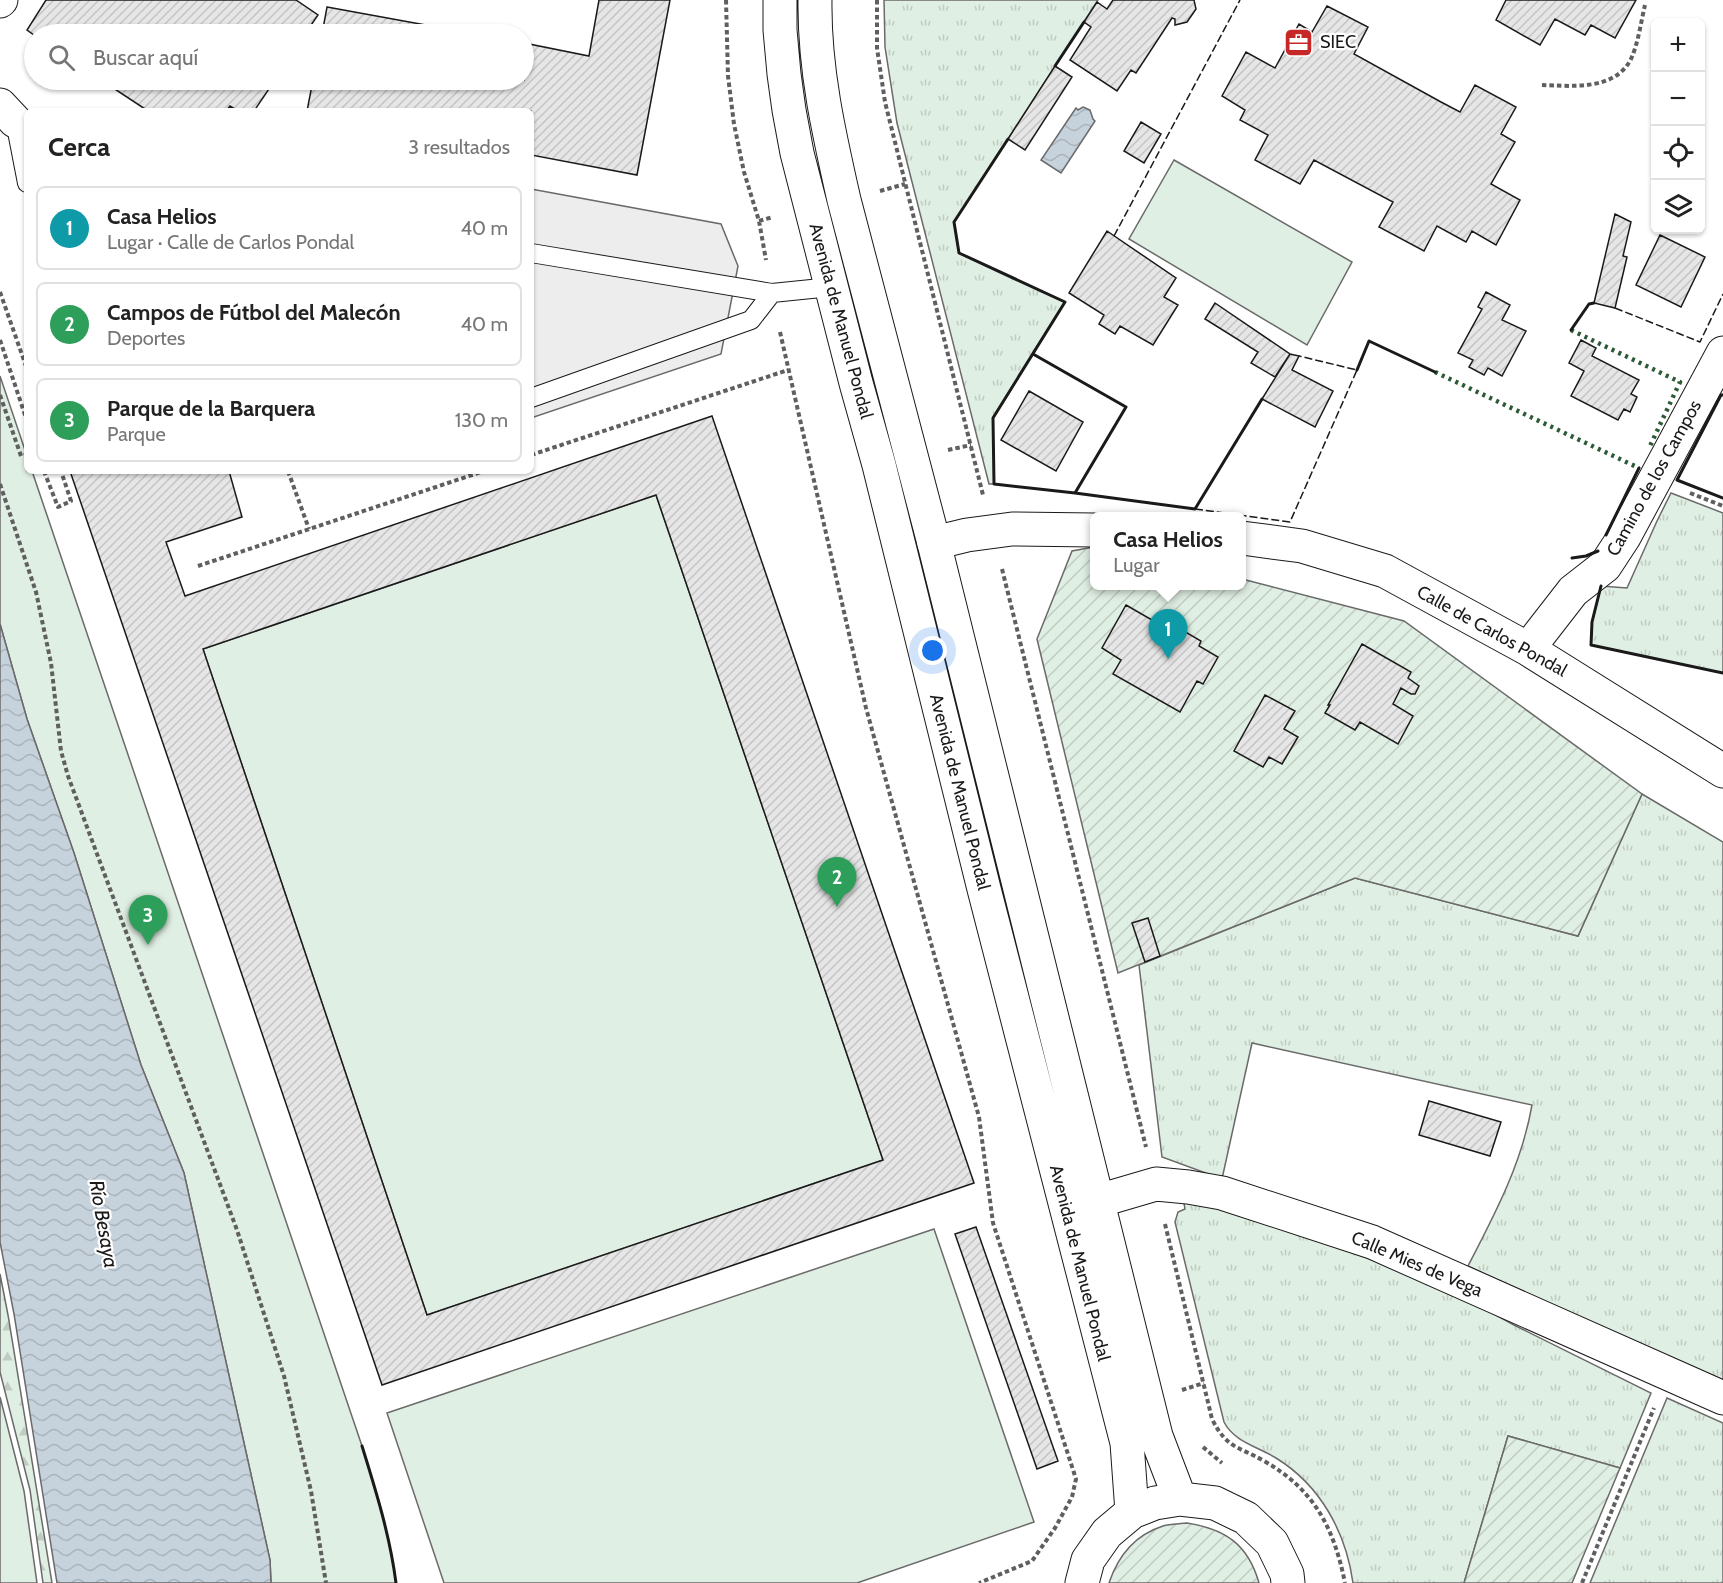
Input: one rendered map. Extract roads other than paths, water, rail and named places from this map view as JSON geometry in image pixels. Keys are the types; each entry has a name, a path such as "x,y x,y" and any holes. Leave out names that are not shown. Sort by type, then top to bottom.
{"main road":[{"name":"Avenida de Manuel Pondal","path":"780,0 780,30 789,110 797,153 879,465 981,878 1127,1443 1132,1512"},
{"name":"Avenida de Manuel Pondal","path":"815,0 816,46 831,143 847,211 934,543 1156,1436 1180,1499"},
{"name":"Camino de los Campos","path":"1528,649 1573,591 1605,566 1624,537 1723,353"},
{"path":"934,543 967,535 1012,529 1090,530"},
{"name":"Calle de Carlos Pondal","path":"1246,539 1302,546 1385,571 1528,649 1723,771"},
{"name":"Calle Mies de Vega","path":"1098,1201 1155,1184 1222,1193 1372,1242 1723,1398"},
{"path":"1082,1583 1088,1560 1107,1533 1132,1512 1155,1503 1180,1499 1215,1503 1246,1518 1272,1543 1287,1574 1288,1583"}],"lane":[{"path":"14,116 24,168"},
{"path":"534,254 772,293 831,287"},
{"path":"534,397 751,320 772,293"}],"water":[{"path":"1083,107 1090,110 1095,121 1061,173 1041,160 1076,108 1078,110"},
{"name":"Río Besaya","path":"0,624 27,719 74,853 141,1065 184,1173 270,1560 271,1583 57,1583 14,1314 0,1242"}],"place":[{"name":"SIEC","path":"1299,42"},
{"name":"Casa Helios","path":"1168,659"},
{"name":"Campos de Fútbol del Malecón","path":"837,907"},
{"name":"Parque de la Barquera","path":"148,945"}]}
